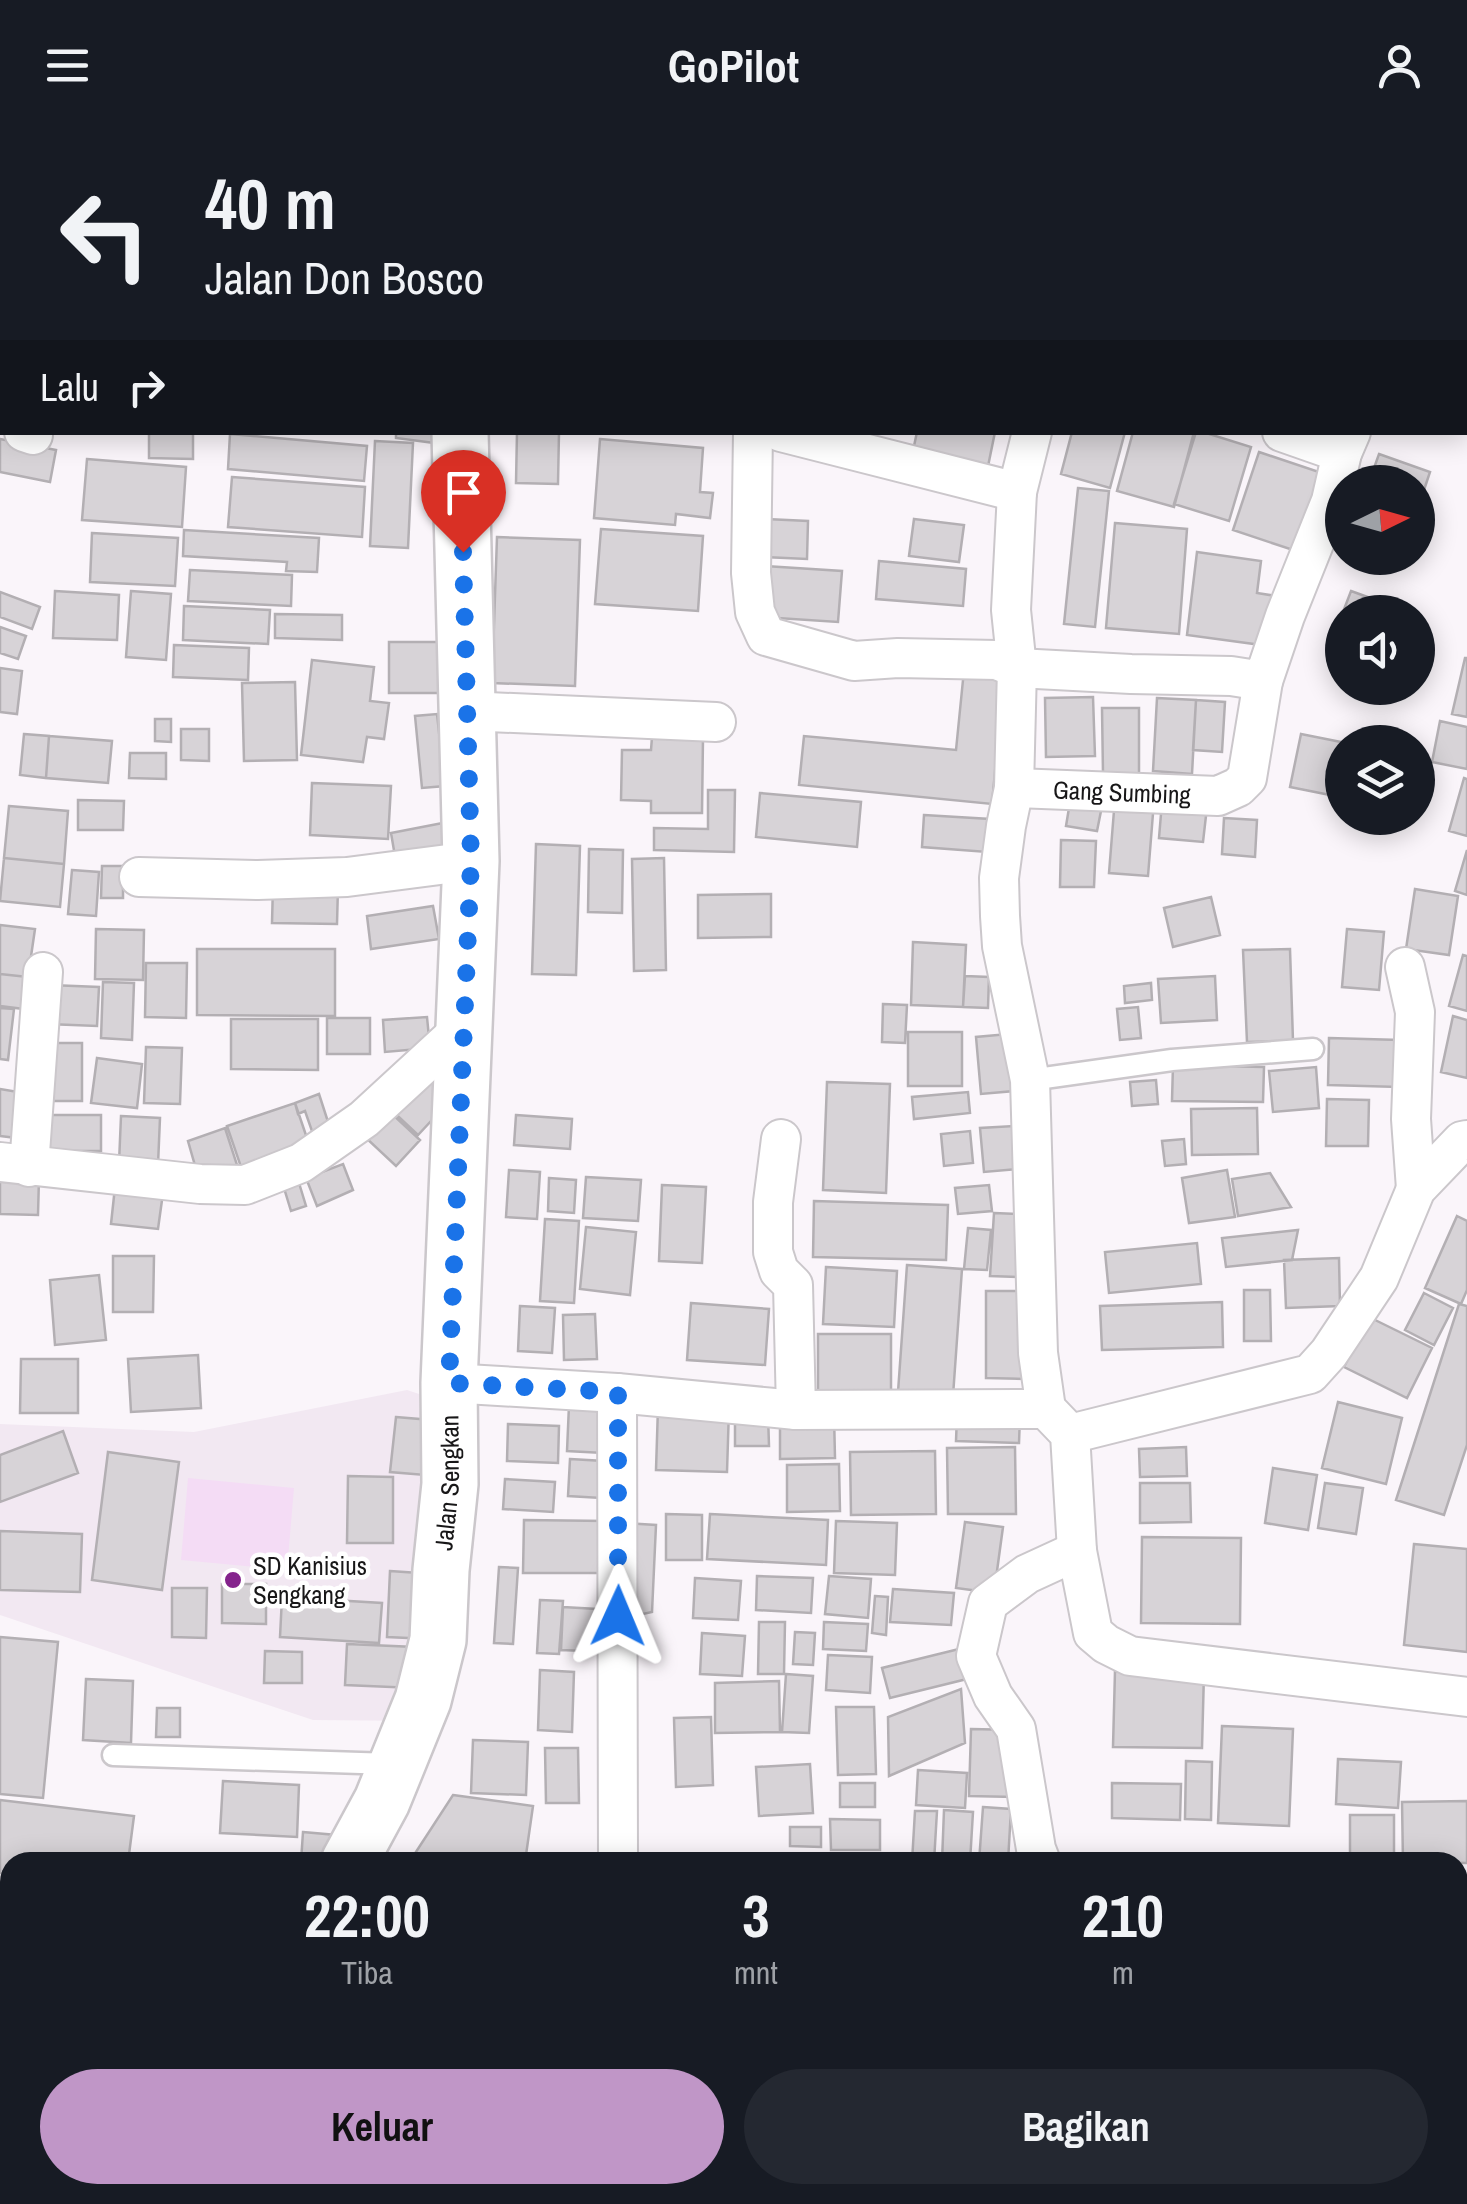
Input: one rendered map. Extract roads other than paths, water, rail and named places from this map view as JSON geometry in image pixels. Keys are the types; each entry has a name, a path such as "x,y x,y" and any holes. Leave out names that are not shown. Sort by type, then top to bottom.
{"main road":[{"name":"Jalan Sengkan","path":"354,1852 382,1801 423,1700 438,1640 450,1484 449,1383 471,861 460,435"}],"street":[{"path":"753,435 751,573 754,612 766,636 854,660 997,660 1018,668 1231,676 1263,681"},
{"path":"793,435 1017,492"},
{"path":"1031,435 1017,492 1011,610 1018,668 1014,788 999,878 1000,916 1005,962 1030,1080 1038,1352 1058,1422 1093,1634 1130,1656 1467,1697"},
{"path":"1299,435 1346,443"},
{"name":"Gang Sumbing","path":"1014,788 1218,796 1247,778 1263,681 1331,501 1346,443"},
{"path":"466,710 716,722"},
{"path":"138,877 347,877 471,861"},
{"path":"1405,968 1415,1012 1411,1119 1416,1189"},
{"path":"43,972 14,1164 200,1184 245,1185 301,1163 364,1120 466,1024"},
{"path":"781,1140 773,1202 772,1252 779,1271 794,1285 796,1410"},
{"path":"449,1383 618,1392 796,1410 1058,1422 1310,1374 1329,1354 1379,1278 1416,1189 1467,1140"},
{"path":"618,1392 618,1852"},
{"path":"1037,1852 1016,1729 993,1696 976,1656 988,1604 1027,1574 1078,1551"}],"lane":[{"path":"1030,1080 1172,1060 1313,1049"},
{"path":"113,1755 398,1764"}],"place":[{"name":"SD Kanisius Sengkang","path":"233,1580"}]}
